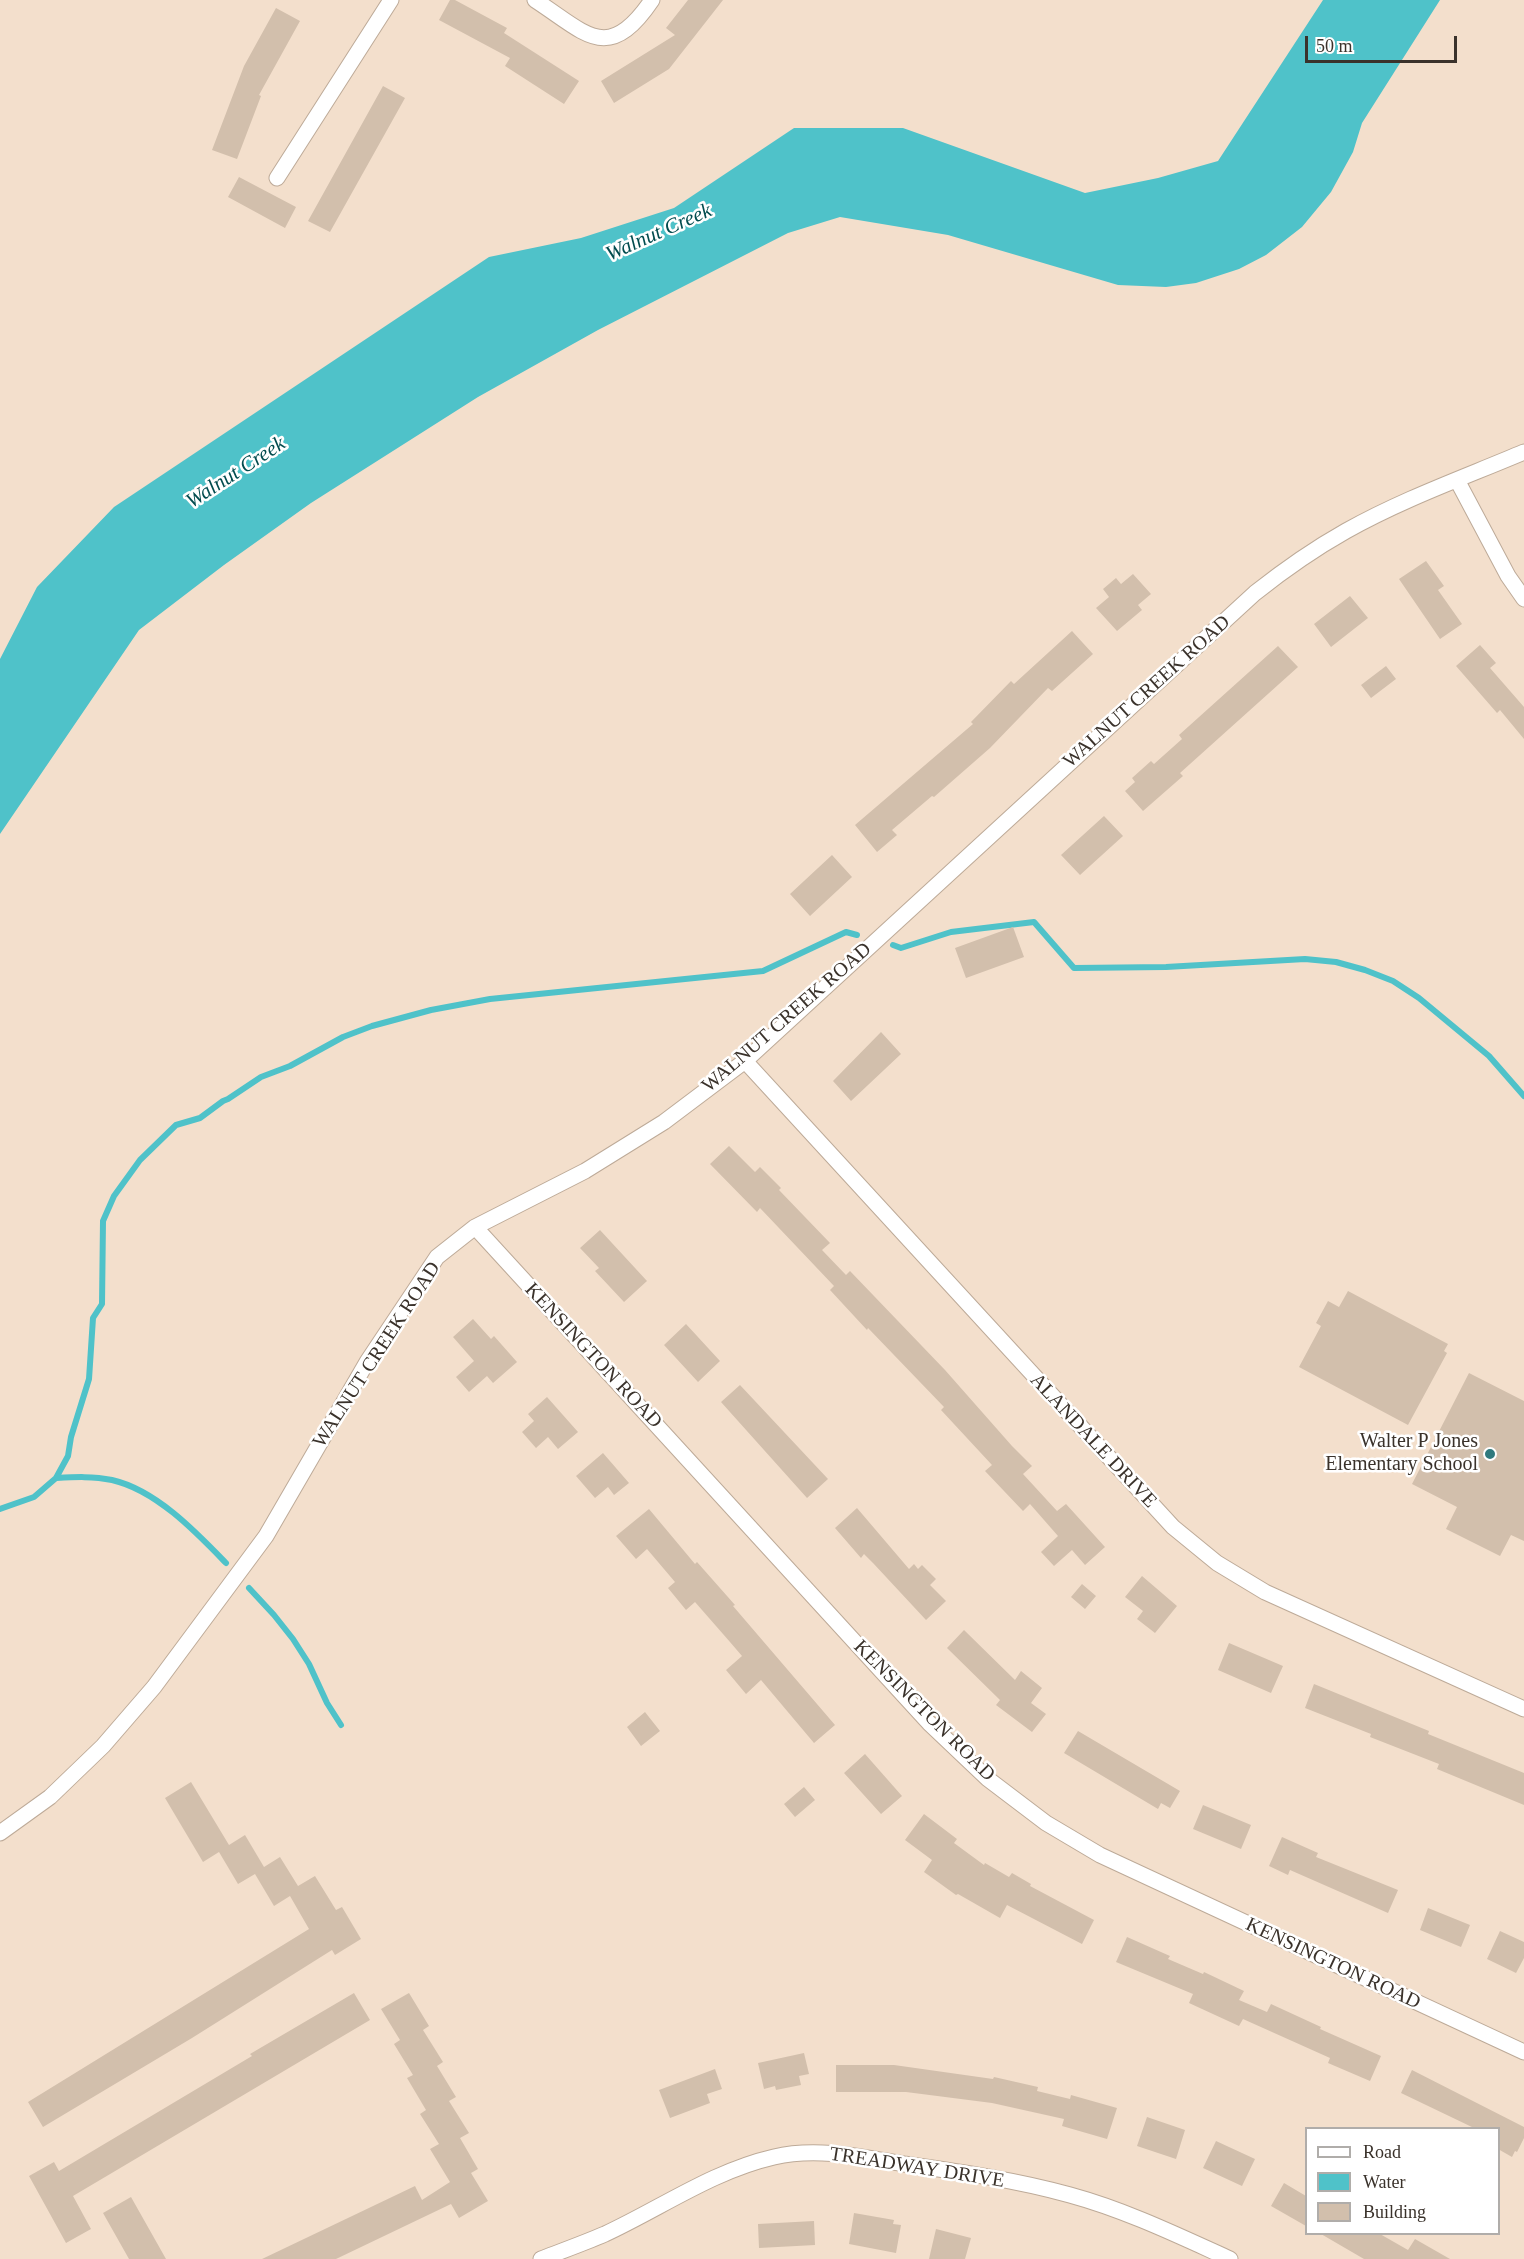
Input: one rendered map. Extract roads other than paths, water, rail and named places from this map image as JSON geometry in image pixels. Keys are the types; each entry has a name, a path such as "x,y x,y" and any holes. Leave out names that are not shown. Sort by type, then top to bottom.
{"street":[{"path":"277,178 391,0"},
{"path":"535,0 580,31 596,38 613,38 627,31 652,0"},
{"name":"WALNUT CREEK ROAD","path":"0,1833 58,1789 103,1746 154,1687 266,1536 368,1362 437,1257 475,1227 595,1165 663,1122 745,1061 1255,593 1298,560 1348,530 1407,501 1524,452"},
{"path":"1457,480 1508,576 1524,599"},
{"name":"ALANDALE DRIVE","path":"745,1061 1173,1527 1217,1563 1265,1592 1524,1709"},
{"name":"KENSINGTON ROAD","path":"475,1227 921,1714 988,1779 1046,1823 1100,1855 1524,2052"},
{"name":"TREADWAY DRIVE","path":"541,2259 605,2234 716,2176 776,2156 813,2153 849,2155 974,2175 1069,2195 1151,2223 1230,2259"}],"water":[{"name":"Walnut Creek","path":"1323,0 1440,0 1362,123 1353,152 1331,192 1302,227 1266,255 1239,269 1196,283 1166,287 1118,285 948,235 840,217 788,233 598,330 478,397 311,503 224,565 139,630 0,834 0,659 37,587 114,507 489,257 581,238 674,208 794,128 903,128 1085,193 1158,178 1218,161"}],"waterway":[{"path":"893,945 901,948 951,932 1034,922 1074,968 1166,967 1305,959 1336,962 1393,981 1419,998 1489,1056 1524,1096"},
{"path":"0,1509 34,1497 56,1478 68,1456 71,1437 89,1379 93,1318 102,1304 103,1221 114,1196 140,1160 176,1125 200,1118 261,1077 290,1066 343,1037 372,1026 431,1010 490,999 763,971 846,932 857,935"},
{"path":"56,1478 105,1479 128,1485 159,1502 202,1538 226,1563"},
{"path":"249,1588 293,1639 341,1725"}],"place":[{"name":"Walter P Jones Elementary School","path":"1490,1454"}]}
